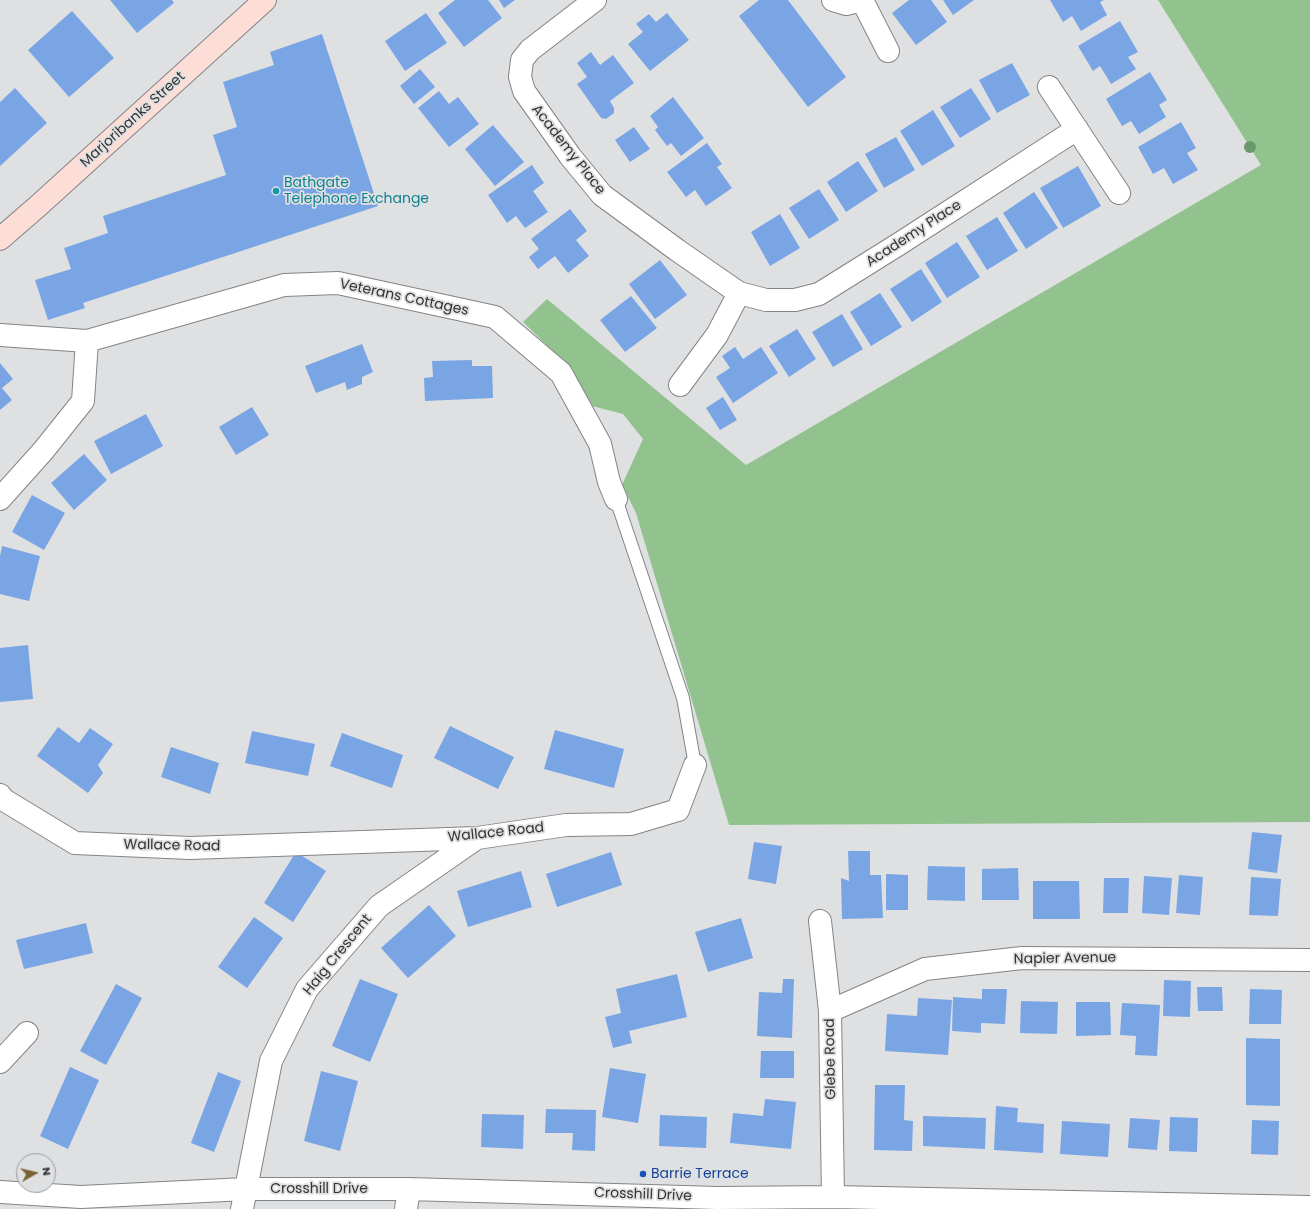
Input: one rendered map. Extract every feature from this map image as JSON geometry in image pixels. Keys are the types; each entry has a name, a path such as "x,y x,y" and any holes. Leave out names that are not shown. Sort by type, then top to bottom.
{"main road":[{"name":"Marjoribanks Street","path":"0,239 265,0"}],"street":[{"name":"Academy Place","path":"595,0 530,50 522,60 520,77 524,91 570,156 602,196 739,293 766,300 795,300 819,294 906,240 1077,129"},
{"path":"833,0 846,4 862,0 888,51"},
{"path":"1049,87 1119,193"},
{"name":"Veterans Cottages","path":"0,335 87,341 284,285 338,283 494,317 561,373 600,444 609,482 616,499"},
{"path":"680,385 717,334 739,293"},
{"path":"0,499 43,451 83,401 87,341"},
{"name":"Wallace Road","path":"0,795 4,800 75,843 190,848 477,838 566,825 631,824 678,810 695,765"},
{"name":"Haig Crescent","path":"244,1199 271,1061 307,989 379,906 477,838"},
{"name":"Glebe Road","path":"820,921 830,1011 833,1197"},
{"name":"Napier Avenue","path":"830,1011 925,969 1022,958 1310,960"},
{"path":"0,1062 27,1033"},
{"name":"Crosshill Drive","path":"0,1192 80,1203 244,1199 407,1199 717,1203 833,1197 988,1205 1310,1207"}],"lane":[{"name":"Wallace Road","path":"616,499 683,698 695,765"}],"green space":[{"path":"1158,0 1310,0 1310,822 729,825 636,513 622,485 643,439 623,414 592,406 567,365 523,322 547,299 746,465 1261,165"}],"building":[{"path":"110,0 172,0 174,3 137,33"},
{"path":"455,0 488,0 502,18 464,47 438,13"},
{"path":"499,0 515,0 504,8"},
{"path":"759,0 788,0 846,77 808,107 739,16"},
{"path":"909,0 931,0 947,22 916,45 892,13"},
{"path":"943,0 974,0 953,15"},
{"path":"1050,0 1104,0 1100,2 1107,15 1081,31 1072,16 1063,22"},
{"path":"72,11 114,58 69,97 28,50"},
{"path":"426,13 447,43 405,71 385,41"},
{"path":"667,13 689,40 650,71 628,44 643,32 636,24 649,14 656,22"},
{"path":"1120,21 1138,52 1128,57 1136,69 1111,84 1100,66 1093,71 1078,46"},
{"name":"Bathgate Telephone Exchange","path":"322,34 378,206 83,303 85,308 48,320 35,280 71,269 64,248 108,233 103,216 226,175 213,135 237,127 223,82 274,65 270,52"},
{"path":"591,52 600,65 613,55 634,83 610,101 614,108 614,113 606,119 601,118 577,84 587,77 577,63"},
{"path":"1012,63 1030,95 997,113 979,80"},
{"path":"420,69 435,87 414,104 400,86"},
{"path":"1150,72 1167,100 1159,105 1166,117 1139,134 1131,121 1122,126 1106,99"},
{"path":"15,88 47,123 0,166 0,102"},
{"path":"971,88 991,119 960,138 940,107"},
{"path":"439,91 449,104 458,97 479,124 449,147 418,108"},
{"path":"673,97 704,138 681,156 671,143 667,146 655,130 658,127 650,116"},
{"path":"933,110 955,146 922,166 900,131"},
{"path":"1181,122 1196,148 1187,153 1198,170 1173,184 1164,168 1153,174 1138,147"},
{"path":"493,125 524,162 495,186 465,149"},
{"path":"634,127 650,149 630,162 615,140"},
{"path":"896,137 915,170 884,188 865,154"},
{"path":"707,143 722,164 717,167 732,188 706,206 695,190 686,197 667,172"},
{"path":"858,161 878,191 846,212 827,182"},
{"path":"532,165 544,183 533,191 548,212 525,228 516,216 507,223 488,195"},
{"path":"1078,166 1101,206 1063,228 1040,188"},
{"path":"819,189 839,220 809,239 789,208"},
{"path":"1034,192 1058,228 1026,249 1003,213"},
{"path":"570,209 587,231 576,240 589,256 568,273 555,256 538,269 529,257 539,249 531,239"},
{"path":"780,214 800,248 770,266 751,232"},
{"path":"997,217 1018,251 987,270 966,236"},
{"path":"957,242 980,277 947,298 925,263"},
{"path":"660,260 687,295 655,319 629,284"},
{"path":"921,269 942,302 912,322 890,289"},
{"path":"880,293 902,327 871,346 850,312"},
{"path":"631,296 657,328 625,352 600,320"},
{"path":"842,314 863,349 833,367 812,332"},
{"path":"797,329 816,359 789,377 769,346"},
{"path":"362,344 373,372 362,377 362,384 347,390 345,382 316,393 305,366"},
{"path":"735,347 743,359 761,347 778,373 733,403 716,377 730,368 722,356"},
{"path":"472,360 472,366 492,366 493,398 425,401 424,378 433,377 432,361"},
{"path":"0,363 13,379 2,388 12,400 0,410"},
{"path":"723,397 737,420 720,430 706,408"},
{"path":"252,407 269,435 236,455 219,427"},
{"path":"146,414 163,446 111,474 94,441"},
{"path":"84,454 107,480 74,510 51,483"},
{"path":"32,495 65,513 44,550 12,532"},
{"path":"2,546 40,556 29,601 0,594 0,556"},
{"path":"28,645 33,699 0,702 0,648"},
{"path":"450,726 514,757 498,789 434,758"},
{"path":"58,727 79,743 90,728 113,744 98,765 103,773 88,793 37,756"},
{"path":"555,730 624,749 614,788 544,769"},
{"path":"252,731 315,744 308,776 245,763"},
{"path":"342,733 403,755 392,788 330,766"},
{"path":"171,747 219,763 210,794 161,777"},
{"path":"1252,832 1282,835 1277,873 1248,869"},
{"path":"754,842 782,846 776,884 748,879"},
{"path":"848,851 870,851 870,875 881,875 883,918 842,919 841,878 849,881"},
{"path":"296,852 326,871 293,922 264,903"},
{"path":"611,852 622,885 557,907 546,874"},
{"path":"928,866 965,867 965,901 927,900"},
{"path":"1018,868 1019,900 982,900 982,869"},
{"path":"521,871 532,907 468,927 457,891"},
{"path":"886,874 908,875 908,910 886,910"},
{"path":"1179,875 1203,877 1200,915 1176,913"},
{"path":"1144,876 1172,878 1169,915 1142,913"},
{"path":"1251,877 1281,879 1278,916 1249,915"},
{"path":"1104,878 1129,878 1128,913 1103,913"},
{"path":"1033,881 1079,881 1080,919 1033,919"},
{"path":"429,905 456,936 408,978 381,948"},
{"path":"254,917 283,938 247,988 218,967"},
{"path":"741,918 753,958 708,972 695,932"},
{"path":"86,923 93,953 24,969 16,940"},
{"path":"677,974 687,1017 629,1031 632,1043 613,1048 605,1017 621,1013 616,989"},
{"path":"360,979 398,994 370,1062 332,1046"},
{"path":"783,979 794,979 792,1038 757,1036 759,992 782,993"},
{"path":"1164,980 1191,981 1190,1017 1163,1016"},
{"path":"116,984 142,998 106,1065 80,1051"},
{"path":"1197,987 1222,987 1223,1011 1198,1011"},
{"path":"982,989 1007,989 1005,1024 981,1023 981,1033 952,1031 953,997 982,999"},
{"path":"1250,989 1282,990 1281,1024 1249,1024"},
{"path":"918,998 952,1000 948,1055 885,1051 887,1014 917,1016"},
{"path":"1021,1001 1058,1002 1057,1034 1020,1033"},
{"path":"1076,1002 1110,1002 1111,1035 1076,1036"},
{"path":"1122,1003 1160,1005 1157,1056 1135,1055 1136,1036 1120,1035"},
{"path":"1246,1038 1280,1039 1280,1106 1246,1105"},
{"path":"761,1051 794,1051 794,1078 760,1078"},
{"path":"70,1067 99,1080 68,1149 40,1136"},
{"path":"610,1068 646,1074 638,1123 602,1117"},
{"path":"321,1071 358,1081 340,1151 304,1141"},
{"path":"218,1072 241,1081 214,1152 191,1143"},
{"path":"875,1085 905,1085 904,1120 913,1121 912,1151 874,1150"},
{"path":"765,1099 796,1102 791,1149 730,1143 733,1113 763,1116"},
{"path":"996,1106 1018,1108 1017,1122 1044,1124 1043,1153 994,1150"},
{"path":"546,1109 596,1110 595,1151 572,1150 573,1133 545,1133"},
{"path":"482,1114 524,1115 523,1149 481,1147"},
{"path":"660,1115 707,1117 706,1148 659,1146"},
{"path":"923,1116 986,1118 985,1149 923,1146"},
{"path":"1170,1117 1198,1118 1197,1152 1169,1151"},
{"path":"1130,1118 1160,1120 1157,1150 1128,1148"},
{"path":"1252,1120 1279,1121 1278,1155 1251,1154"},
{"path":"1062,1121 1110,1124 1108,1157 1060,1154"}],"place":[{"name":"Bathgate Telephone Exchange","path":"276,191"},
{"name":"Barrie Terrace","path":"643,1174"}]}
